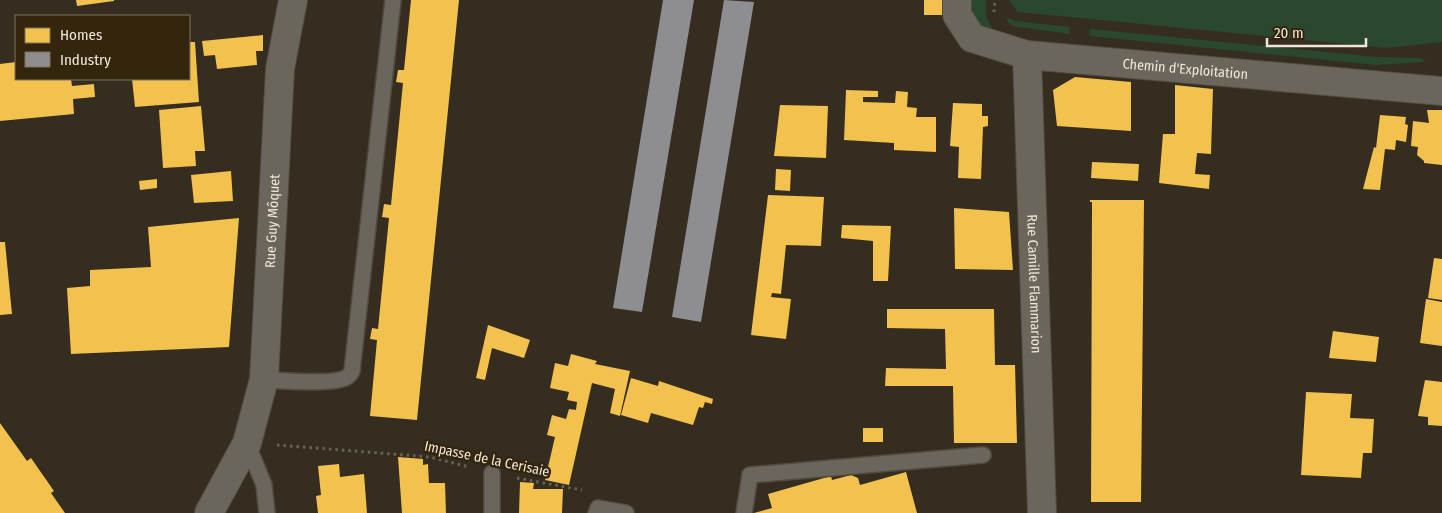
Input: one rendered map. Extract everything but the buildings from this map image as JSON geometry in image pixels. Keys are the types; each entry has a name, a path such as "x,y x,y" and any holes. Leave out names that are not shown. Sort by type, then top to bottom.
{"street":[{"name":"Rue Guy Môquet","path":"209,513 259,444 280,69 293,0"},
{"name":"Chemin d'Exploitation","path":"957,0 957,14 972,38 1028,55 1442,90"},
{"name":"Rue Camille Flammarion","path":"1028,55 1042,513"}],"lane":[{"path":"264,379 294,382 340,380 348,377 352,371 393,0"},
{"path":"259,444 267,513"},
{"path":"744,513 750,475 983,455"},
{"path":"492,473 492,513"},
{"path":"597,511 626,513"}],"path":[{"name":"Impasse de la Cerisaie","path":"259,444 430,457 492,473 588,492 597,511"}],"green space":[{"path":"966,0 986,0 986,16 994,34 980,24"},
{"path":"1009,0 1442,0 1442,42 1387,48 1018,12"},
{"path":"1002,8 1006,17 1015,21 1070,27 1069,34 1013,26 1008,22"},
{"path":"1090,29 1377,57 1420,58 1426,62 1376,65 1090,36"}]}
